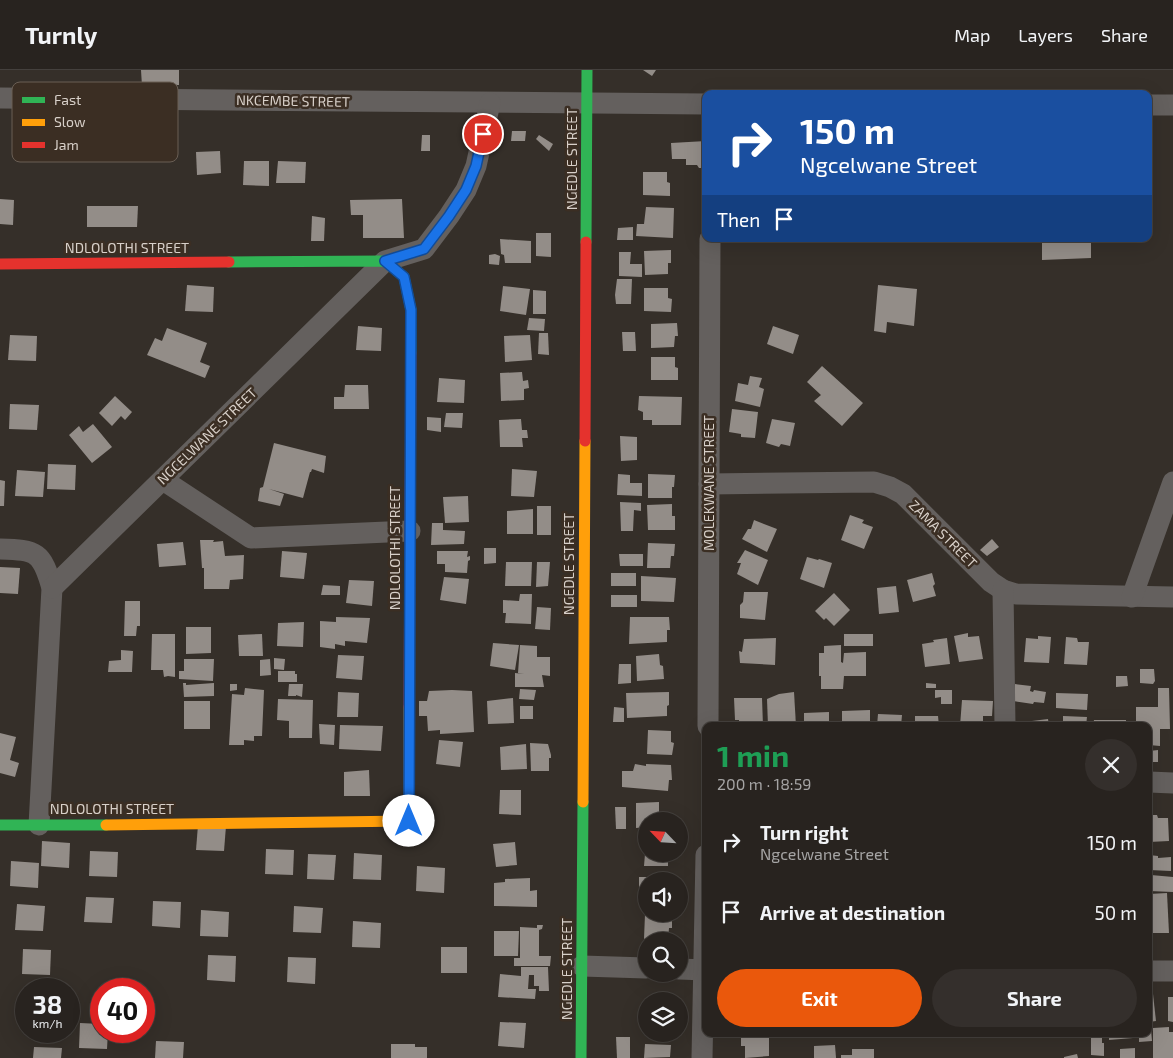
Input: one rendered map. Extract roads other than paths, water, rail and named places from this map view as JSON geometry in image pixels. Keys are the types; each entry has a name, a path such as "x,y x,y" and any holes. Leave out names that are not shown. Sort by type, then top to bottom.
{"street":[{"name":"NGEDLE STREET","path":"581,1058 587,70"},
{"name":"NKCEMBE STREET","path":"178,100 702,104"},
{"name":"NGCELWANE STREET","path":"52,588 385,261 424,249 466,190 476,166 490,103"},
{"path":"1152,105 1173,106"},
{"name":"MOLEKWANE STREET","path":"708,722 710,242"},
{"name":"NDLOLOTHI STREET","path":"0,264 385,261 404,277 411,310 409,821 0,825"},
{"path":"163,480 251,538 410,532"},
{"name":"ZAMA STREET","path":"709,484 874,482 903,494 990,582 1003,590 1016,594 1173,597"},
{"path":"1132,597 1173,482"},
{"path":"0,549 21,550 36,555 47,570 52,588 38,825"},
{"path":"1003,590 1005,722"},
{"path":"1152,782 1173,783"},
{"path":"582,966 638,968"},
{"path":"688,969 702,970"},
{"path":"1152,971 1173,971"},
{"path":"702,1058 703,1037"}]}
